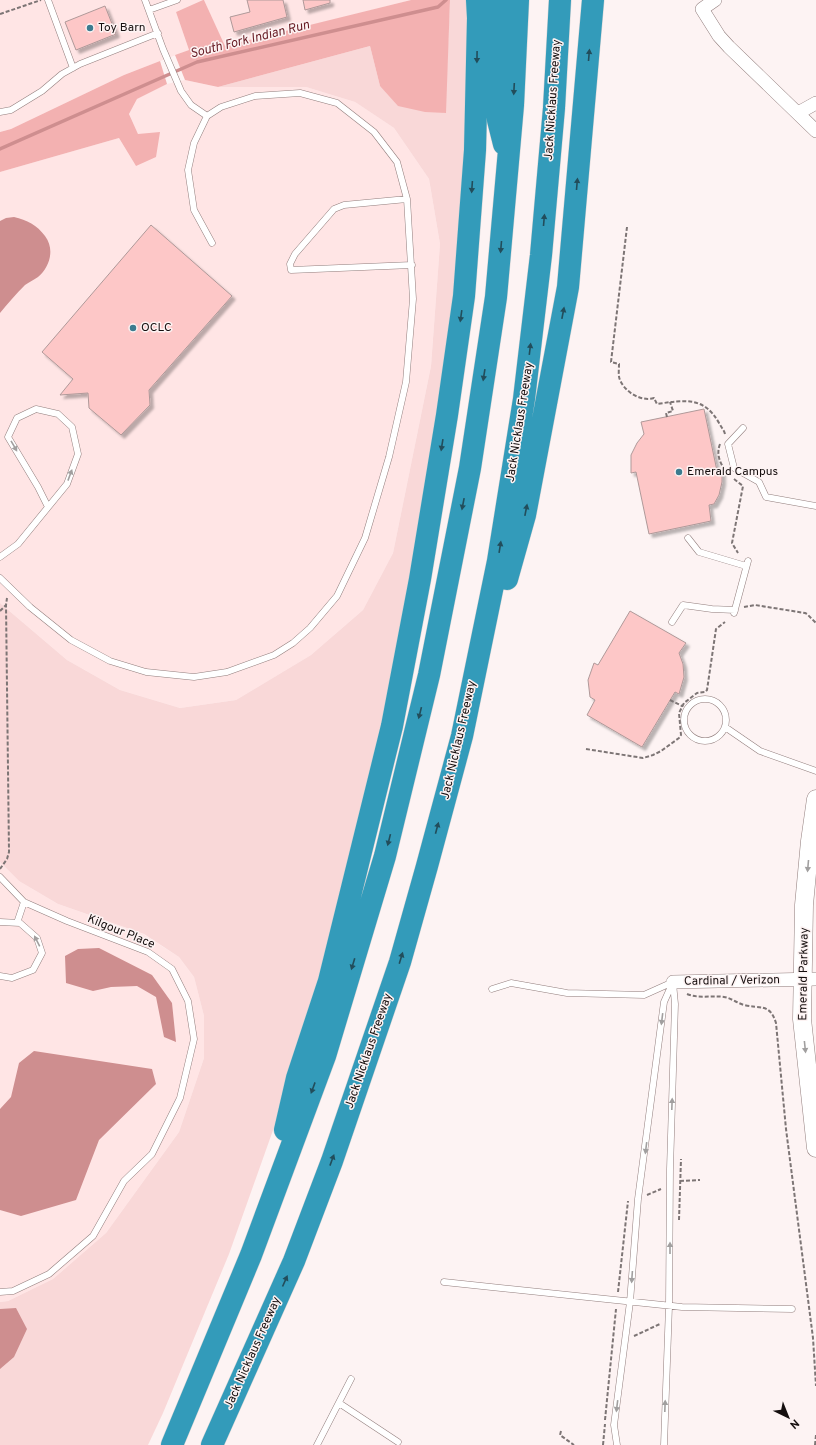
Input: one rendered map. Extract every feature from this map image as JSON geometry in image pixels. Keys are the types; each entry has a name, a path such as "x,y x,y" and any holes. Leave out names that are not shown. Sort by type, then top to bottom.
{"highway":[{"name":"Jack Nicklaus Freeway","path":"212,1445 294,1261 332,1160 400,962 462,736 498,561 524,399 541,255 554,108 560,3"},
{"path":"172,1445 251,1255 325,1056 386,856 429,675 470,468 496,297 509,165 513,105 498,6"},
{"path":"270,1202 297,1078 328,981 392,726 420,580 447,415 464,296 475,150 498,6"},
{"path":"462,736 525,515 568,287 593,7"}],"main road":[{"name":"Emerald Parkway","path":"816,799 810,841 805,898 809,979 802,1019 816,1148"}],"street":[{"path":"715,0 702,9 719,36 816,130"},
{"path":"798,113 816,103"},
{"name":"Cardinal / Verizon","path":"673,982 809,979"}],"lane":[{"path":"48,0 73,68"},
{"path":"146,0 163,49 181,91 191,105 207,116"},
{"path":"149,10 177,0"},
{"path":"0,112 11,110 42,91 62,74 80,64 158,33"},
{"path":"0,578 30,607 71,640 110,661 146,672 194,676 227,672 274,655 293,643 310,628 337,596 365,538 389,457 406,382 413,299 412,265 407,200 397,162 374,132 337,103 300,93 254,96 221,107 207,116 194,142 188,170 194,210 212,243"},
{"path":"407,200 344,206 334,209 295,254 290,264 290,270 412,265"},
{"path":"0,557 18,544 67,484 78,454 72,427 58,414 36,410 17,418 8,437 38,487 48,507"},
{"path":"743,428 728,444 734,468 759,482 766,497 816,506"},
{"path":"672,622 684,605 734,612 747,563 699,552 688,538"},
{"path":"710,699 719,704 724,711 726,722 725,727 723,732 714,740 707,742 700,741 687,733 684,727 684,714 691,704 697,700 710,699"},
{"path":"725,727 760,751 816,771"},
{"name":"Kilgour Place","path":"0,877 24,902 67,922 148,952 172,969 188,1001 194,1038 180,1098 152,1154 124,1182 92,1236 49,1274 13,1291 0,1292"},
{"path":"17,923 24,902"},
{"path":"0,922 20,923 37,938 42,953 33,970 12,978 0,976"},
{"path":"492,989 511,983 567,993 644,995 673,982"},
{"path":"617,1445 614,1425 626,1340 638,1199 664,1002 673,982"},
{"path":"664,1445 669,1320 670,1169 675,1004 673,982"},
{"path":"444,1282 669,1306 792,1309"},
{"path":"317,1445 351,1379"},
{"path":"339,1403 398,1442"}],"path":[{"path":"0,14 41,0"},
{"path":"627,228 611,362 620,364 620,379 629,392 650,400 654,398 657,404 685,400 704,405 715,416 726,433 724,437"},
{"path":"667,417 666,413 673,411 670,402"},
{"path":"721,440 718,448 719,457 721,464 728,473"},
{"path":"732,477 742,486 732,543 738,553"},
{"path":"0,869 7,859 9,852 6,605 7,598 12,590"},
{"path":"0,611 6,605"},
{"path":"734,612 755,605 805,613 808,614 816,623"},
{"path":"586,749 643,758 661,751 679,738 681,731 679,713 682,706 689,698 697,693 705,692 707,690 716,629 725,622"},
{"path":"670,700 682,706"},
{"path":"673,982 687,995 695,997 724,997 745,1005 765,1008 774,1014 786,1129 813,1338 816,1386"},
{"path":"612,1346 669,1320"},
{"path":"561,1431 560,1435 574,1445"},
{"path":"815,1445 816,1435"}],"shaded area":[{"path":"0,0 203,0 176,12 189,50 124,75 11,129 0,132"},
{"path":"203,0 225,46 411,0 450,0 446,113 425,112 398,106 380,86 370,46 218,87 185,80 175,55 189,50 176,12"},
{"path":"204,0 411,0 225,47"},
{"path":"450,0 469,0 464,192 441,417 400,652 357,841 283,1102 229,1254 163,1413 148,1445 0,1445 0,1302 8,1301 53,1279 106,1233 179,1132 204,1058 204,1016 194,977 179,957 144,934 58,904 19,881 0,862 0,603 67,660 120,690 180,708 236,700 311,655 363,610 393,553 431,366 440,244 429,179 394,128 355,102 306,87 218,87 370,46 380,86 445,113"},
{"path":"160,61 167,84 137,99 129,114 138,134 160,132 156,157 136,166 119,138 0,172 0,132 11,129 124,75"},
{"path":"185,80 218,87 306,87 355,102 394,128 429,179 440,244 431,366 393,553 363,610 311,655 236,700 180,708 120,690 67,660 0,603 0,172 119,138 136,166 138,134 129,114 137,99 167,84"},
{"path":"14,217 31,224 42,232 50,246 50,258 42,273 25,285 0,313 0,221 6,218"},
{"path":"0,862 19,881 58,904 143,934 179,957 194,977 204,1016 204,1058 179,1132 106,1233 53,1279 8,1301 0,1302"},
{"path":"99,948 152,975 172,1003 176,1042 164,1037 156,997 137,986 111,987 93,991 66,983 65,956 78,949"},
{"path":"34,1051 152,1069 156,1084 99,1140 76,1200 21,1216 0,1210 0,1109 11,1097 19,1063"},
{"path":"16,1308 27,1329 14,1357 0,1369 0,1309"}],"building":[{"path":"247,0 283,0 287,17 234,32 230,17 250,12"},
{"path":"303,0 330,0 330,3 305,10"},
{"name":"Toy Barn","path":"105,6 116,34 76,50 65,22"},
{"name":"OCLC","path":"151,225 232,296 149,390 150,405 121,435 89,408 88,393 60,395 73,379 42,352"},
{"name":"Emerald Campus","path":"704,409 717,471 722,470 722,482 719,495 714,504 709,505 711,521 649,534 636,472 631,473 631,455 637,443 644,434 641,422"},
{"path":"630,611 686,643 679,653 683,664 684,677 679,694 675,692 642,747 587,715 595,700 590,697 588,680 594,663 598,665"}],"waterway":[{"name":"South Fork Indian Run","path":"0,149 197,62 438,7 446,0"}],"place":[{"name":"Toy Barn","path":"90,28"},
{"name":"OCLC","path":"133,328"},
{"name":"Emerald Campus","path":"679,472"}]}
